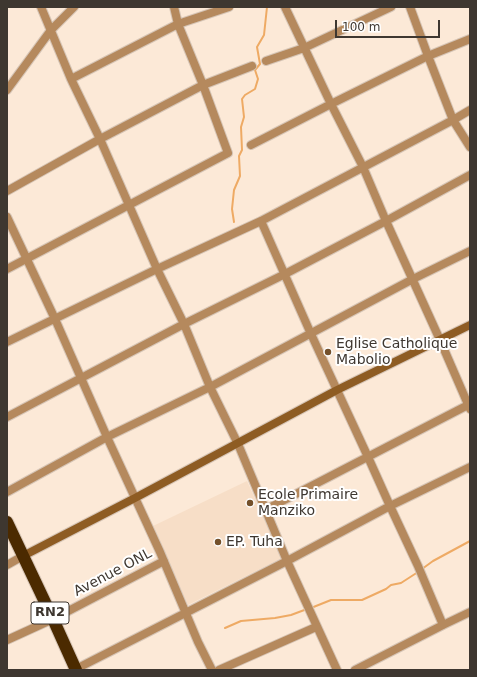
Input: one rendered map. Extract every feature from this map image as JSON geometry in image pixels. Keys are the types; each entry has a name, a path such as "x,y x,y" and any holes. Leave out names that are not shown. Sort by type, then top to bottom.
{"highway":[{"name":"RN2","path":"7,522 53,619 75,670"}],"street":[{"path":"41,7 71,79 100,139 184,324 210,387 238,444 316,627 337,670"},
{"path":"7,90 51,30 74,7"},
{"path":"7,269 228,154 203,85 178,24 174,7"},
{"path":"71,79 178,24 229,7"},
{"path":"265,510 469,406 363,167 330,104 286,7"},
{"path":"266,61 304,48 391,7"},
{"path":"410,7 453,120 470,147"},
{"path":"251,145 428,56 470,40"},
{"path":"7,191 100,139 203,85 252,66"},
{"path":"7,342 261,221 470,110"},
{"path":"7,417 184,324 285,274 470,175"},
{"path":"7,217 55,319 80,378 136,498 212,670"},
{"path":"261,221 311,334 420,570 442,625"},
{"path":"7,492 107,437 210,387 413,279 470,251"},
{"path":"7,565 238,444 337,390 470,325"},
{"path":"75,670 390,506 470,467"},
{"name":"Avenue ONL","path":"7,640 53,619 164,561"},
{"path":"355,670 470,612"},
{"path":"219,670 316,627"}],"shaded area":[{"name":"EP. Tuha","path":"247,481 282,558 188,605 153,526"}],"waterway":[{"path":"234,222 232,209 234,190 240,176 239,156 242,150 241,127 244,117 242,99 245,95 255,89 258,79 255,70 260,64 257,47 264,35 267,7"},
{"path":"422,569 433,561 470,541"},
{"path":"311,608 331,600 362,600 386,589 391,585 401,583 418,572"},
{"path":"225,628 241,621 275,618 291,615 307,609"}],"place":[{"name":"Eglise Catholique Mabolio","path":"328,352"},
{"name":"Ecole Primaire Manziko","path":"250,503"},
{"name":"EP. Tuha","path":"218,542"}]}
